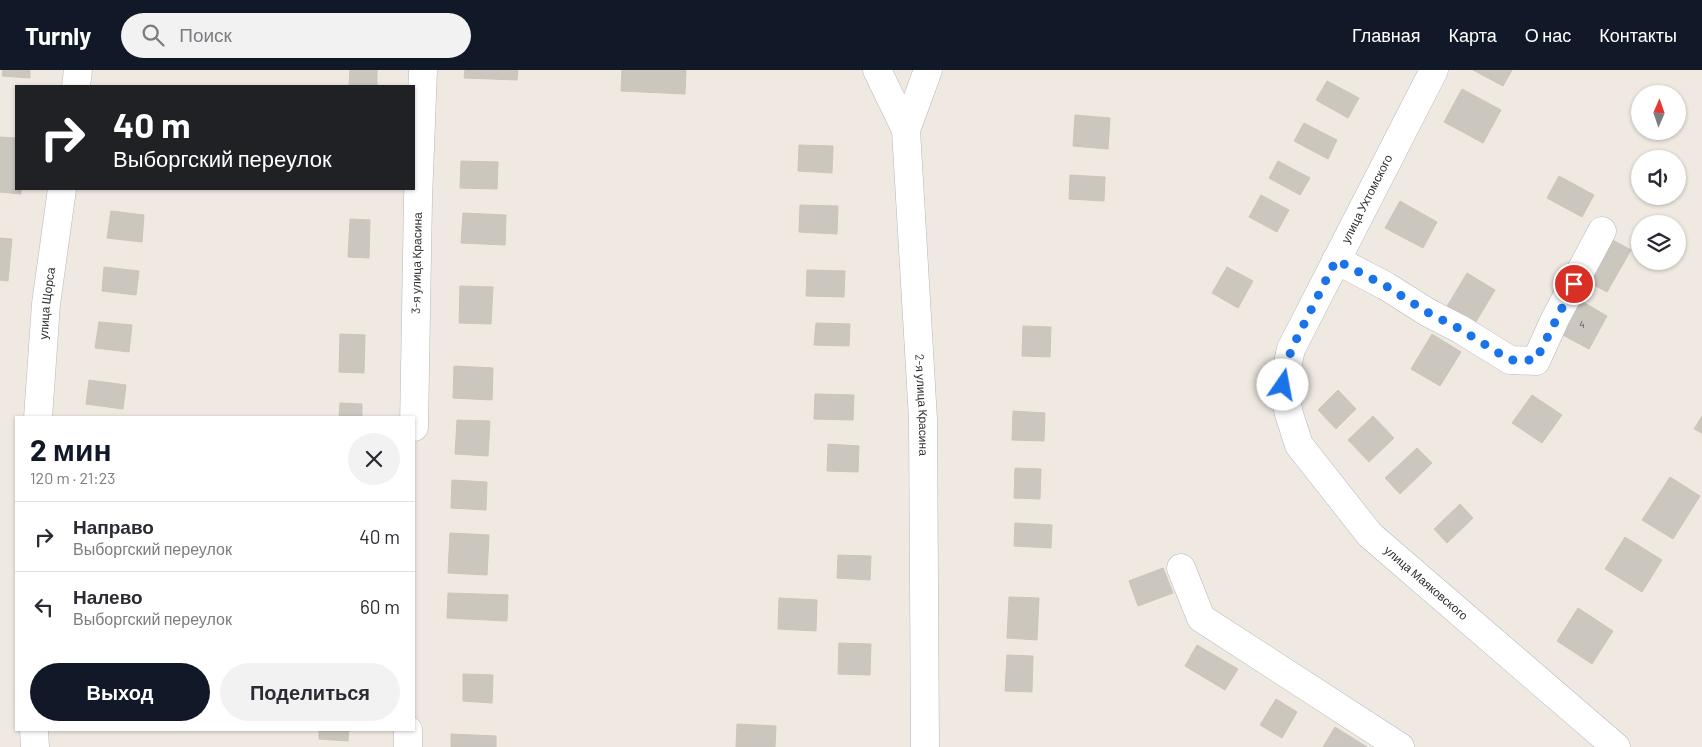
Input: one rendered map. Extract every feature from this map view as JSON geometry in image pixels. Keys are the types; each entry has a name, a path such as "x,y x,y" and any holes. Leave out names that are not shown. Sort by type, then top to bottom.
{"street":[{"path":"76,85 78,70"},
{"name":"3-я улица Красина","path":"414,416 418,199 423,70"},
{"name":"2-я улица Красина","path":"877,70 906,130 922,419 925,747"},
{"path":"906,130 928,70"},
{"name":"улица Ухтомского","path":"1283,385 1291,350 1434,70"},
{"name":"улица Щорса","path":"38,416 46,304 62,190"},
{"path":"1336,260 1386,286 1510,360 1536,360 1555,319 1602,231"},
{"name":"улица Маяковского","path":"1283,385 1289,414 1299,445 1370,535 1616,747"},
{"path":"1181,568 1201,618 1400,747"},
{"path":"34,731 35,747"},
{"path":"408,731 408,747"}],"building":[{"path":"3,70 30,70 30,78 2,76"},
{"path":"350,70 377,70 377,85 349,85"},
{"path":"465,70 518,70 517,80 464,78"},
{"path":"622,70 686,70 685,94 621,91"},
{"path":"1473,70 1512,70 1503,86"},
{"path":"1327,81 1359,98 1348,118 1316,100"},
{"path":"1462,89 1501,110 1483,143 1444,122"},
{"path":"1075,115 1110,118 1108,149 1073,146"},
{"path":"1304,123 1337,140 1328,159 1294,141"},
{"path":"0,137 15,138 15,190 21,190 21,194 0,192"},
{"path":"799,145 833,146 832,173 798,171"},
{"path":"461,161 498,162 497,189 460,188"},
{"path":"1278,161 1310,178 1300,195 1269,178"},
{"path":"1070,175 1105,177 1104,201 1069,199"},
{"path":"1559,176 1594,195 1582,217 1547,198"},
{"path":"1261,195 1289,210 1277,232 1249,217"},
{"path":"1400,201 1437,222 1423,248 1385,228"},
{"path":"800,205 838,206 837,234 799,232"},
{"path":"111,211 144,215 142,242 107,238"},
{"path":"463,213 506,215 505,245 461,243"},
{"path":"350,219 370,220 369,258 348,257"},
{"path":"1607,237 1631,250 1607,292 1584,280"},
{"path":"0,238 12,239 8,281 0,280"},
{"path":"104,267 139,271 136,295 102,291"},
{"path":"1227,267 1253,281 1238,308 1212,293"},
{"path":"807,270 845,271 844,297 806,296"},
{"path":"1467,273 1495,290 1474,325 1446,308"},
{"path":"460,286 493,287 491,324 459,323"},
{"path":"1576,298 1607,316 1589,349 1557,332"},
{"path":"99,322 132,325 129,352 95,348"},
{"path":"816,323 850,324 849,346 814,345"},
{"path":"1023,326 1051,327 1050,357 1022,356"},
{"path":"340,334 365,335 364,373 339,372"},
{"path":"1432,334 1461,352 1440,386 1411,369"},
{"path":"454,366 493,368 492,400 453,398"},
{"path":"89,380 126,385 123,409 86,404"},
{"path":"1338,390 1356,409 1336,429 1318,410"},
{"path":"815,394 854,395 853,420 814,419"},
{"path":"1532,395 1562,415 1542,443 1512,423"},
{"path":"340,403 362,404 362,416 339,416"},
{"path":"1013,411 1045,413 1044,441 1012,440"},
{"path":"1373,416 1394,438 1369,462 1348,440"},
{"path":"1702,416 1702,433 1694,429"},
{"path":"457,420 490,421 488,456 455,454"},
{"path":"828,444 859,446 858,472 827,471"},
{"path":"1417,448 1432,463 1400,494 1385,478"},
{"path":"1015,468 1041,469 1040,499 1014,498"},
{"path":"1670,477 1700,496 1673,539 1642,520"},
{"path":"452,480 487,482 486,510 451,508"},
{"path":"1460,504 1473,518 1447,543 1434,529"},
{"path":"1015,523 1052,525 1051,548 1014,546"},
{"path":"450,533 489,535 487,575 448,573"},
{"path":"1625,537 1662,560 1642,592 1605,569"},
{"path":"838,555 871,556 870,580 837,578"},
{"path":"1163,568 1173,593 1138,606 1129,581"},
{"path":"448,593 508,595 507,621 447,618"},
{"path":"1009,597 1039,598 1037,640 1007,638"},
{"path":"779,598 817,600 816,631 778,629"},
{"path":"1578,608 1613,631 1592,664 1557,641"},
{"path":"839,643 871,644 870,675 838,674"},
{"path":"1197,645 1238,669 1225,690 1185,666"},
{"path":"1007,655 1033,656 1032,692 1005,691"},
{"path":"463,674 493,675 492,703 463,701"},
{"path":"1276,699 1297,712 1282,738 1260,725"},
{"path":"737,724 776,726 775,747 736,747"},
{"path":"1335,727 1367,747 1323,747"},
{"path":"319,731 349,731 348,741 319,739"},
{"path":"451,734 496,736 496,747 451,747"}],"route":[{"path":"1283,385 1291,350 1336,260 1386,286 1510,360 1536,360 1574,284"}]}
